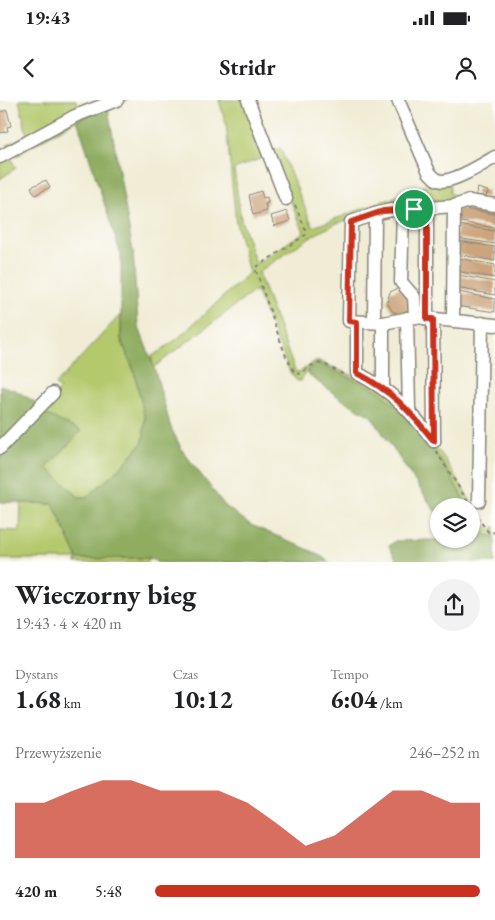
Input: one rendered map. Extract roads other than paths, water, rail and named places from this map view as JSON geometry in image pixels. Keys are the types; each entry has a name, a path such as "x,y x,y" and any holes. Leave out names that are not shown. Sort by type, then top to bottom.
{"street":[{"path":"0,158 75,116 117,100"},
{"path":"248,100 289,199"},
{"path":"398,100 429,172 435,179 443,181 454,178 495,157"},
{"path":"495,205 470,202 454,206 403,211 391,210 351,222 349,321 378,323 420,318 495,325"},
{"path":"453,321 454,206"},
{"path":"409,409 420,318 427,208"},
{"path":"357,322 357,373 383,387 409,409 434,441 420,318 414,297 401,282 403,211"},
{"path":"374,214 378,323 383,387"},
{"path":"473,498 482,324"},
{"path":"0,448 53,393"}]}
